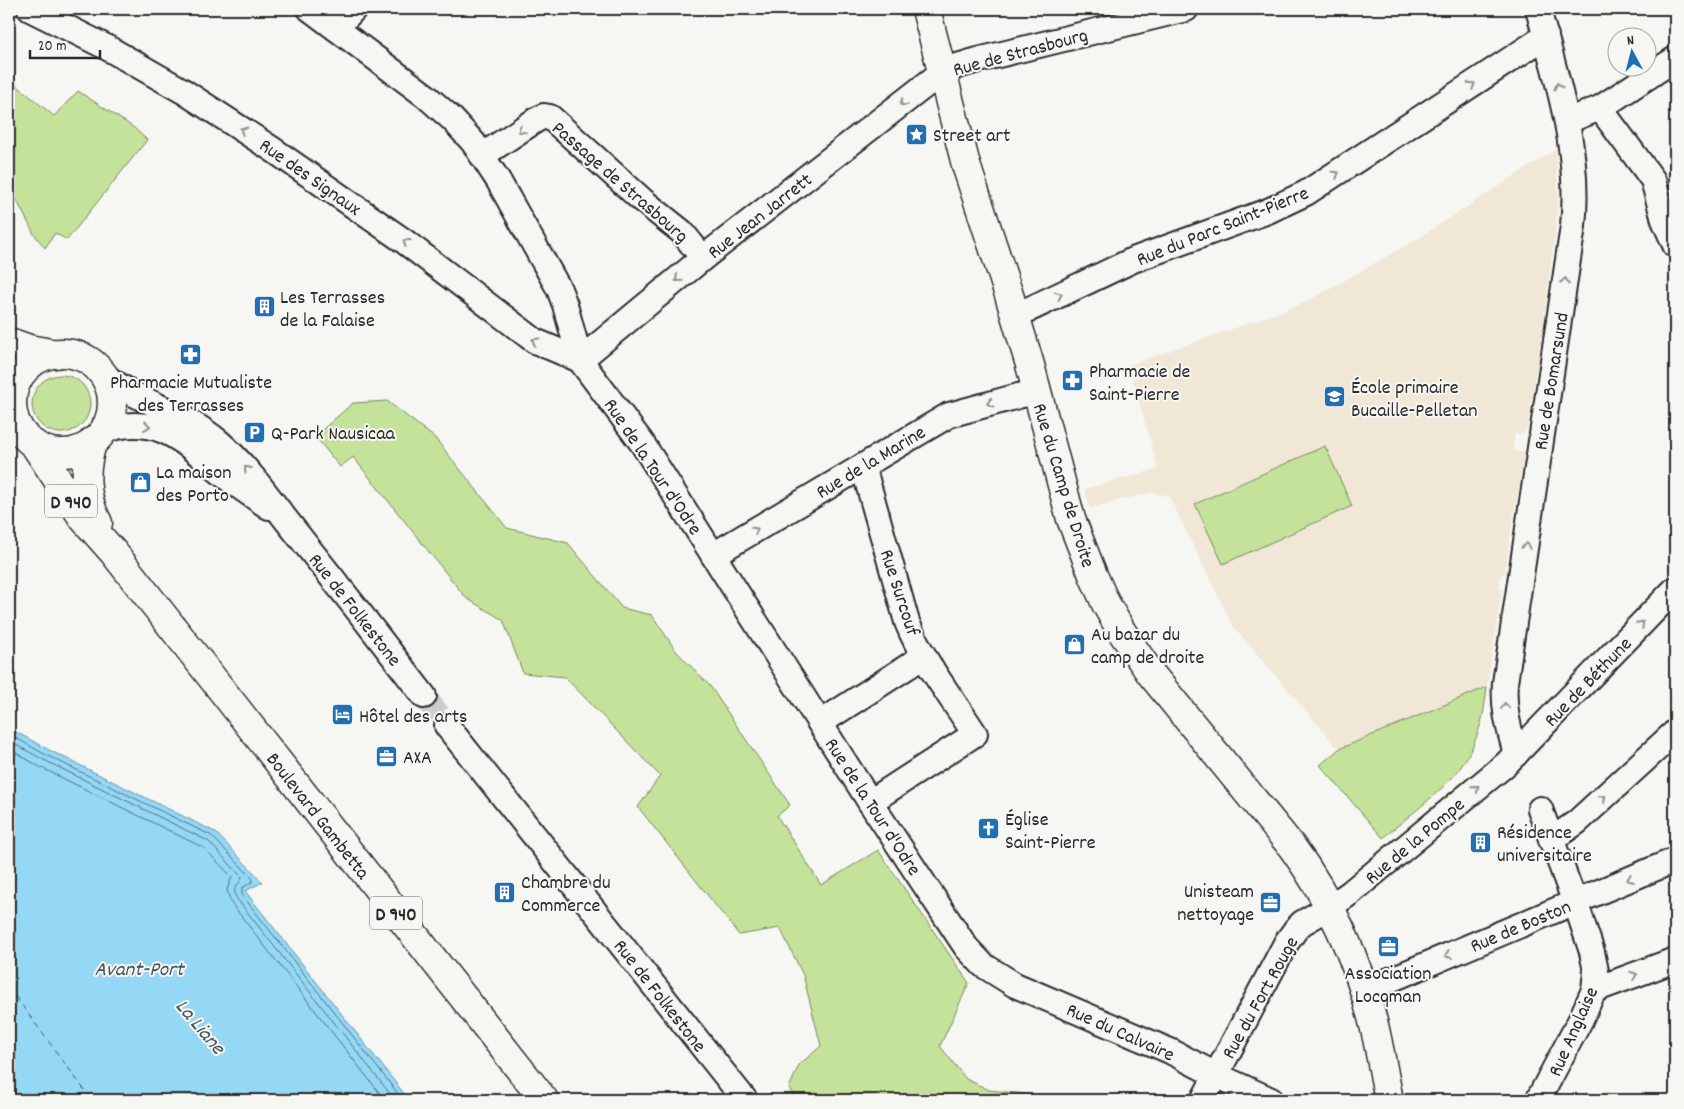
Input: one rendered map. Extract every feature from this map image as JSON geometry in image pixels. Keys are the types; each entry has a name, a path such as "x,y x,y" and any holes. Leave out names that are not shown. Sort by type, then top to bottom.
{"main road":[{"name":"Rue du Camp de Droite","path":"926,9 966,165 1015,316 1071,519 1092,575 1106,604 1131,646 1151,674 1292,847 1309,871 1330,908 1343,934 1364,989 1375,1027 1389,1100"},
{"path":"9,342 29,349 81,357 101,373 108,386 111,402 110,417 98,436 80,449 64,453 43,450 26,438 17,424 12,410 11,392 27,368 40,358 56,354"},
{"name":"Boulevard Gambetta","path":"98,436 87,467 87,496 92,511 114,553"},
{"name":"Boulevard Gambetta","path":"34,444 83,518 114,553 544,1100"}],"street":[{"name":"Rue des Signaux","path":"30,9 106,47 183,91 396,235 535,341 580,360"},
{"name":"Rue de la Tour d'Odre","path":"310,9 441,109 483,155 559,289 580,360 632,428 870,802 954,931 974,956"},
{"path":"336,28 354,9"},
{"name":"Rue de Strasbourg","path":"941,73 962,64 1186,9"},
{"name":"Rue de Bomarsund","path":"1516,754 1504,703 1505,683 1574,213 1575,182 1567,121 1538,9"},
{"name":"Rue du Parc Saint-Pierre","path":"1015,316 1133,260 1268,211 1306,193 1546,36"},
{"path":"1567,121 1600,108 1675,59"},
{"name":"Rue Jean Jarrett","path":"580,360 704,258 941,73"},
{"path":"1600,108 1653,180 1664,220 1675,245"},
{"name":"Passage de Strasbourg","path":"483,155 536,120 544,116 550,117 642,200 682,232 704,258"},
{"name":"Rue de Folkestone","path":"101,373 131,393 185,419 217,440 240,461 424,696"},
{"name":"Rue de la Marine","path":"713,555 949,415 1037,391"},
{"name":"Rue de Folkestone","path":"98,436 132,424 151,425 164,430 196,452 227,478 287,522"},
{"name":"Rue Surcouf","path":"863,466 907,622 924,656 975,734 870,802"},
{"name":"Rue de Béthune","path":"1497,771 1516,754 1675,589"},
{"path":"820,723 924,656"},
{"name":"Rue de Folkestone","path":"447,726 745,1100"},
{"path":"1552,840 1577,822 1675,732"},
{"name":"Rue de la Pompe","path":"1330,908 1497,771"},
{"name":"Rue Anglaise","path":"1538,1100 1574,1034 1594,990 1596,971 1575,902 1540,810"},
{"name":"Rue de Boston","path":"1364,989 1385,982 1675,860"},
{"name":"Rue du Fort Rouge","path":"1203,1100 1291,936 1302,923 1330,908"},
{"name":"Rue du Calvaire","path":"974,956 992,972 1015,984 1170,1052 1271,1100"},
{"path":"1594,990 1675,960"}],"shaded area":[{"name":"École primaire Bucaille-Pelletan","path":"1556,149 1558,194 1556,225 1527,429 1522,434 1515,434 1513,450 1524,453 1504,574 1501,574 1499,589 1502,590 1487,687 1339,749 1233,626 1169,496 1152,492 1090,508 1085,489 1158,469 1129,365 1306,302 1416,240"}],"green space":[{"path":"9,79 54,116 78,91 133,127 147,140 67,240 55,233 45,248 34,234 9,185"},
{"path":"61,375 77,380 85,388 90,404 85,420 77,428 61,433 45,428 37,420 32,404 37,388 45,380"},
{"path":"387,401 435,438 507,528 568,543 622,608 652,615 676,651 710,686 790,805 777,816 821,885 878,850 969,983 940,1046 966,1079 989,1090 1066,1100 796,1100 789,1088 799,1065 821,1046 803,975 780,928 739,935 638,807 660,776 565,677 523,673 503,620 466,598 353,457 340,467 315,436 353,403"},
{"path":"1325,446 1352,506 1223,564 1195,504"},
{"path":"1487,687 1481,724 1468,756 1458,771 1422,806 1383,838 1320,765 1339,749"}],"water":[{"name":"Avant-Port","path":"9,728 49,750 215,832 263,882 245,891 409,1100 9,1100"}],"ferry route":[{"path":"9,988 92,1100"}],"tunnel":[{"path":"424,696 447,726"}],"place":[{"name":"Street art","path":"917,134"},
{"name":"Les Terrasses de la Falaise","path":"264,307"},
{"name":"Pharmacie Mutualiste des Terrasses","path":"191,355"},
{"name":"Pharmacie de Saint-Pierre","path":"1073,381"},
{"name":"École primaire Bucaille-Pelletan","path":"1335,397"},
{"name":"Q-Park Nausicaa","path":"255,432"},
{"name":"La maison des Porto","path":"140,482"},
{"name":"Au bazar du camp de droite","path":"1075,644"},
{"name":"Hôtel des arts","path":"343,715"},
{"name":"AXA","path":"387,756"},
{"name":"Église Saint-Pierre","path":"989,829"},
{"name":"Résidence universitaire","path":"1481,843"},
{"name":"Chambre du Commerce","path":"505,893"},
{"name":"Unisteam nettoyage","path":"1270,902"},
{"name":"Association Locqman","path":"1388,946"}],"water label":[{"name":"La Liane","path":"201,1026"}]}
